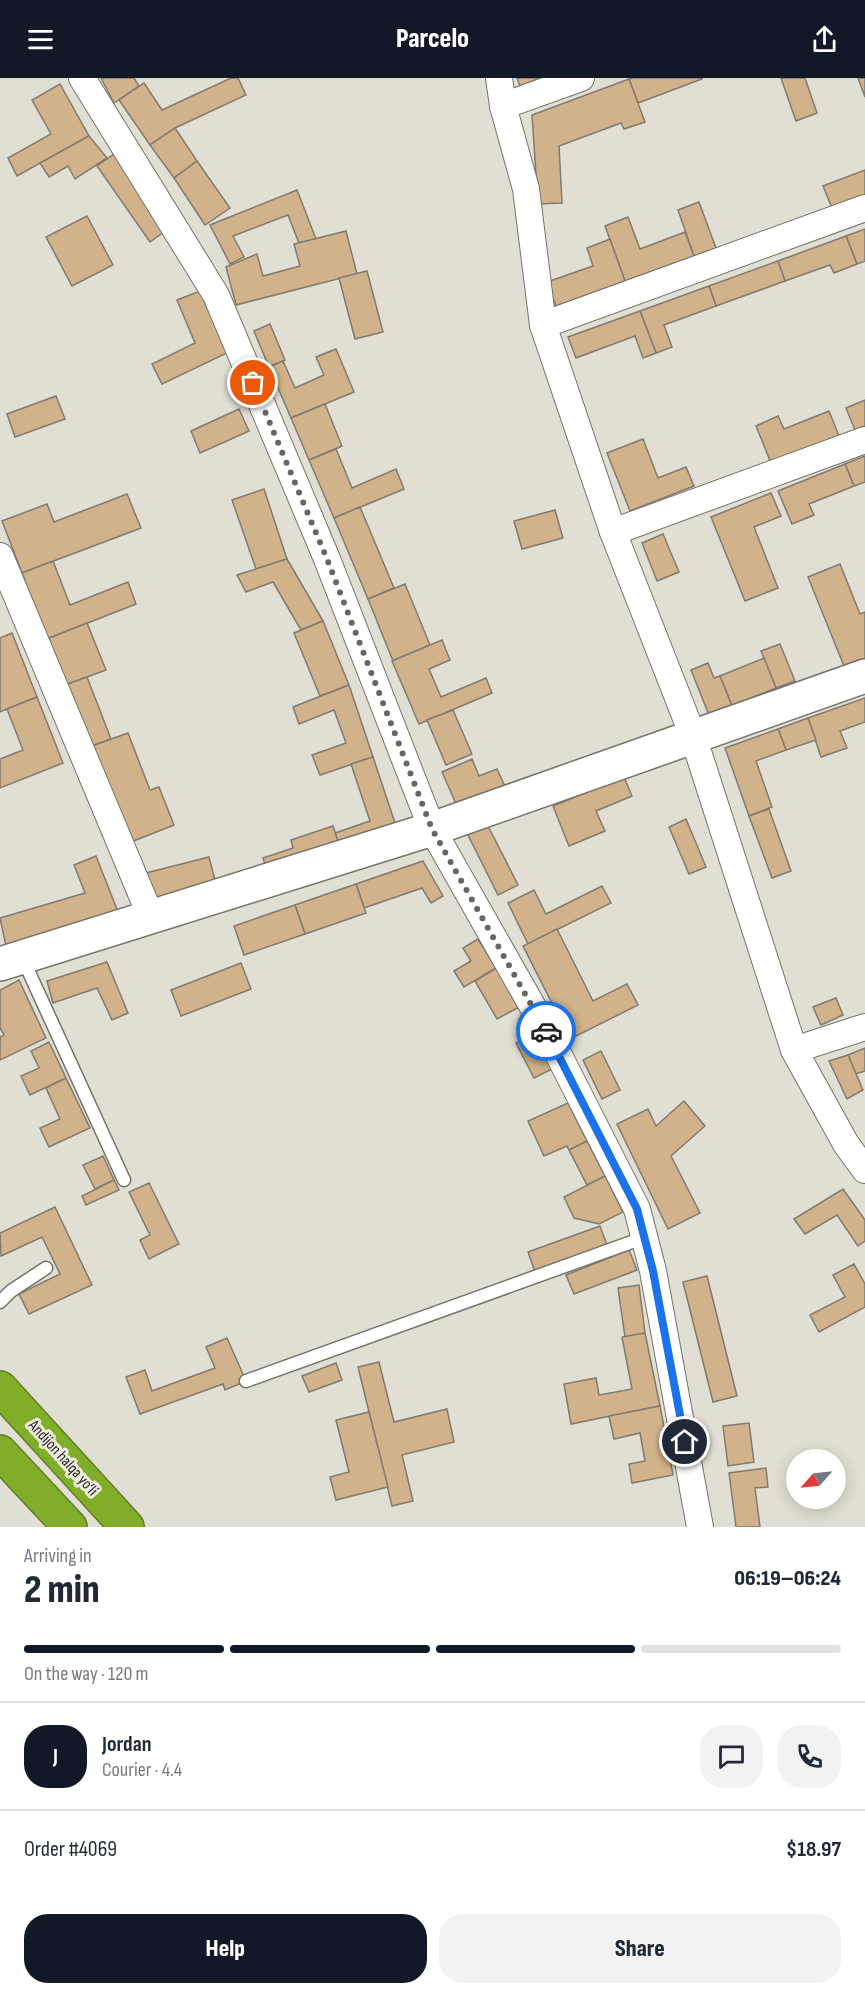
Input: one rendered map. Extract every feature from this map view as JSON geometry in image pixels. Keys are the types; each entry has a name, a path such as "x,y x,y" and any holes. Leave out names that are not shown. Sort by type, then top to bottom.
{"highway":[{"name":"Andijon halqa yo‘li","path":"0,1388 127,1527"},
{"path":"0,1452 70,1527"}],"street":[{"path":"82,78 216,295 327,559 432,829 546,1030 637,1209 653,1271 700,1527"},
{"path":"499,78 503,106 526,189 543,325 613,532 693,736 794,1050 846,1144 865,1170"},
{"path":"503,106 581,78"},
{"path":"543,325 865,208"},
{"path":"613,532 865,440"},
{"path":"0,556 151,917"},
{"path":"11,960 432,829 865,676"},
{"path":"794,1050 865,1027"}],"lane":[{"path":"11,960 124,1180"},
{"path":"246,1381 643,1238"},
{"path":"0,1302 11,1291 46,1268"}],"building":[{"path":"101,78 134,78 139,86 114,103"},
{"path":"231,78 238,78 246,95 175,128 150,145 119,100 144,83 162,110"},
{"path":"517,78 541,78 520,86"},
{"path":"781,78 805,78 817,113 796,121"},
{"path":"858,78 865,78 865,97"},
{"path":"629,79 702,79 638,103"},
{"path":"629,79 645,122 624,129 621,123 559,146 562,203 538,204 532,115"},
{"path":"60,84 89,136 17,176 8,158 51,134 32,100"},
{"path":"175,128 197,161 174,178 150,145"},
{"path":"89,136 107,158 75,179 68,166 49,177 40,163"},
{"path":"114,154 168,229 150,242 97,166"},
{"path":"197,161 230,208 205,225 174,178"},
{"path":"865,170 865,195 832,208 823,186"},
{"path":"297,190 316,239 299,243 288,215 233,236 244,257 230,264 210,225"},
{"path":"699,202 716,248 694,256 678,210"},
{"path":"87,216 113,265 72,286 46,237"},
{"path":"628,217 640,249 685,232 694,256 625,281 605,226"},
{"path":"865,229 865,261 857,264 846,236"},
{"path":"346,231 357,274 236,305 226,267 257,254 263,276 300,266 294,244"},
{"path":"846,236 857,264 834,273 830,265 785,281 778,261"},
{"path":"610,239 625,281 556,306 547,282 593,266 587,248"},
{"path":"778,261 785,281 716,306 709,286"},
{"path":"367,271 383,332 355,339 339,278"},
{"path":"709,286 716,306 664,325 672,347 656,353 640,311"},
{"path":"200,291 227,353 162,384 152,364 195,343 177,300"},
{"path":"640,311 656,353 643,358 635,336 576,358 568,337"},
{"path":"270,324 285,360 269,367 254,331"},
{"path":"336,349 354,392 291,418 269,367 283,361 295,388 324,375 316,357"},
{"path":"56,396 65,419 15,437 7,414"},
{"path":"865,400 865,426 855,430 846,408"},
{"path":"325,404 342,446 309,460 291,418"},
{"path":"239,409 249,431 200,453 191,431"},
{"path":"829,411 839,436 771,463 756,426 778,416 784,429"},
{"path":"643,439 658,478 686,467 694,486 630,511 607,453"},
{"path":"336,449 352,488 396,469 404,489 334,518 309,460"},
{"path":"865,456 865,482 854,486 845,464"},
{"path":"845,464 854,486 809,504 814,515 792,524 778,491"},
{"path":"264,489 287,559 256,569 232,500"},
{"path":"771,493 781,516 754,527 778,588 745,601 711,517"},
{"path":"127,494 141,528 22,573 2,521 47,504 54,522"},
{"path":"360,507 394,588 368,599 334,518"},
{"path":"555,510 563,538 522,549 514,521"},
{"path":"663,534 679,572 657,581 642,543"},
{"path":"287,559 323,621 301,630 273,582 246,592 237,575"},
{"path":"53,561 70,605 128,582 136,604 47,639 22,573"},
{"path":"840,564 860,614 865,612 865,664 846,671 808,577"},
{"path":"405,584 430,645 393,661 368,599"},
{"path":"323,621 349,685 320,696 294,633"},
{"path":"87,623 106,670 65,685 47,639"},
{"path":"12,633 37,697 0,712 0,638"},
{"path":"442,640 450,660 429,669 441,697 486,678 492,693 419,724 392,661"},
{"path":"780,644 795,681 776,688 761,651"},
{"path":"764,658 776,688 732,706 720,676"},
{"path":"708,663 714,678 720,676 732,706 709,715 691,670"},
{"path":"87,677 111,739 89,747 65,685"},
{"path":"349,685 373,757 320,775 312,755 346,743 334,710 299,724 293,707"},
{"path":"37,697 63,763 0,788 0,759 23,750 7,709"},
{"path":"865,698 865,722 840,731 847,748 821,757 808,718"},
{"path":"453,710 472,754 446,765 427,720"},
{"path":"808,718 816,740 786,750 778,729"},
{"path":"778,729 786,750 756,761 772,807 749,816 725,748"},
{"path":"128,733 150,790 159,787 174,825 126,844 89,747"},
{"path":"373,757 399,835 342,854 335,833 370,821 351,764"},
{"path":"472,759 479,776 497,769 508,793 460,813 442,772"},
{"path":"624,777 632,796 596,811 605,831 569,846 553,806"},
{"path":"769,809 791,871 772,878 749,816"},
{"path":"686,819 706,867 689,874 669,827"},
{"path":"487,824 518,885 498,895 467,833"},
{"path":"333,826 342,854 269,878 263,858 293,848 291,840"},
{"path":"96,856 120,917 7,951 0,918 85,893 74,865"},
{"path":"209,857 218,892 151,909 142,874"},
{"path":"423,861 443,896 431,903 422,888 364,908 356,884"},
{"path":"356,884 366,913 305,934 295,905"},
{"path":"602,886 611,903 528,944 508,903 534,890 546,914"},
{"path":"295,905 305,934 244,955 234,926"},
{"path":"557,929 593,1001 627,984 638,1005 570,1039 523,946"},
{"path":"478,939 496,968 464,987 454,971 471,961 463,948"},
{"path":"107,962 128,1013 112,1020 97,988 53,1003 47,981"},
{"path":"241,963 251,989 181,1016 171,990"},
{"path":"498,967 521,1006 497,1019 475,981"},
{"path":"19,980 46,1038 0,1060 0,1037 4,1035 0,1028 0,990"},
{"path":"836,998 843,1015 821,1025 813,1007"},
{"path":"535,1033 554,1068 534,1078 516,1043"},
{"path":"49,1042 66,1078 30,1095 21,1076 39,1068 31,1051"},
{"path":"865,1048 865,1071 855,1074 848,1055"},
{"path":"601,1051 620,1090 602,1099 583,1060"},
{"path":"848,1055 863,1090 847,1099 829,1061"},
{"path":"66,1078 90,1128 49,1147 40,1128 60,1119 46,1088"},
{"path":"684,1101 705,1126 671,1156 700,1213 668,1229 617,1124 648,1109 656,1126"},
{"path":"568,1103 587,1141 569,1150 567,1146 544,1156 528,1121"},
{"path":"587,1141 605,1176 587,1185 569,1150"},
{"path":"103,1156 114,1180 95,1189 83,1165"},
{"path":"605,1176 623,1212 599,1224 574,1218 564,1197"},
{"path":"114,1180 119,1190 86,1205 82,1196"},
{"path":"149,1183 179,1244 149,1259 140,1240 150,1235 129,1192"},
{"path":"843,1189 865,1220 865,1241 858,1246 837,1215 805,1234 794,1219"},
{"path":"55,1207 92,1285 29,1314 19,1294 60,1274 42,1237 1,1256 0,1233"},
{"path":"600,1226 607,1245 535,1272 528,1252"},
{"path":"629,1250 637,1270 574,1294 566,1275"},
{"path":"854,1264 865,1284 865,1307 819,1332 810,1315 845,1297 833,1275"},
{"path":"707,1276 737,1396 713,1402 683,1282"},
{"path":"639,1285 645,1333 625,1337 618,1288"},
{"path":"645,1333 660,1406 571,1424 564,1384 596,1378 599,1395 632,1389 622,1337"},
{"path":"227,1338 246,1381 225,1390 223,1384 140,1414 126,1377 145,1370 152,1391 215,1368 206,1347"},
{"path":"379,1362 394,1422 447,1409 454,1442 402,1455 413,1501 392,1506 358,1367"},
{"path":"336,1363 342,1380 309,1392 302,1376"},
{"path":"660,1406 673,1475 632,1483 629,1464 645,1461 640,1433 614,1439 609,1416"},
{"path":"369,1412 388,1487 336,1500 330,1477 349,1472 336,1420"},
{"path":"749,1423 754,1462 728,1466 723,1426"},
{"path":"766,1468 768,1487 755,1488 760,1527 736,1527 729,1473"}],"way so far":[{"path":"253,383 327,559 432,829 546,1031"}],"route":[{"path":"546,1031 637,1209 653,1271 685,1442"}]}
